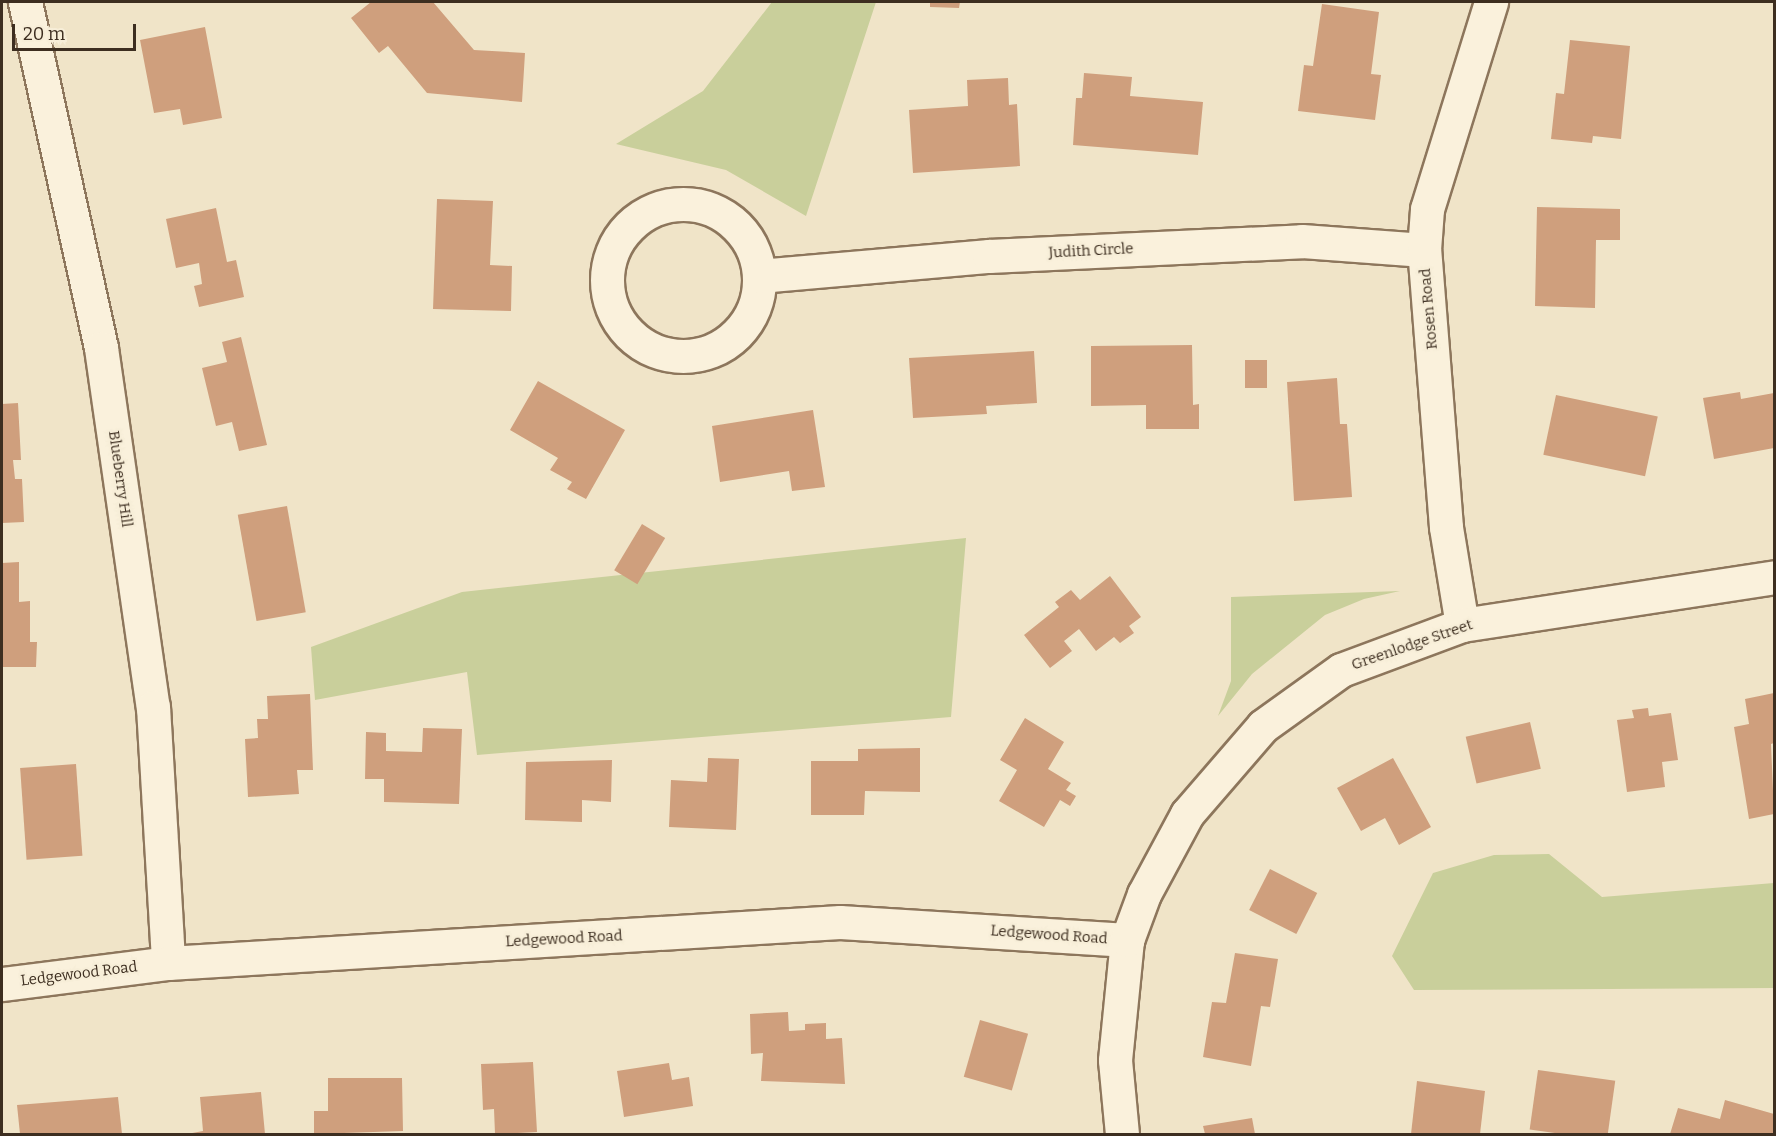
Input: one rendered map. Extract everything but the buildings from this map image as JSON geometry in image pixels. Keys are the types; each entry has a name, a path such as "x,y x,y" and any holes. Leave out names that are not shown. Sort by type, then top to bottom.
{"street":[{"name":"Blueberry Hill","path":"25,2 101,348 153,707 168,963"},
{"name":"Rosen Road","path":"1462,625 1446,527 1424,250 1427,208 1491,2"},
{"path":"681,204 704,207 726,217 742,233 755,253 759,276 757,300 742,329 731,341 710,352 686,357 662,354 640,343 628,332 611,304 607,281 610,256 621,235 637,219 658,208 681,204"},
{"name":"Judith Circle","path":"759,276 989,256 1302,240 1424,250"},
{"name":"Greenlodge Street","path":"1122,1134 1115,1060 1127,940 1144,894 1187,814 1263,726 1341,670 1462,625 1774,577"},
{"name":"Ledgewood Road","path":"2,984 168,963 840,922 1127,940"}],"green space":[{"path":"772,2 876,2 806,216 726,170 616,144 703,91"},
{"path":"966,538 951,717 477,755 467,672 315,700 311,647 462,592"},
{"path":"1400,591 1364,599 1325,615 1252,674 1218,716 1231,681 1231,597"},
{"path":"1549,854 1602,897 1774,883 1774,988 1414,990 1392,956 1433,873 1494,855"}]}
